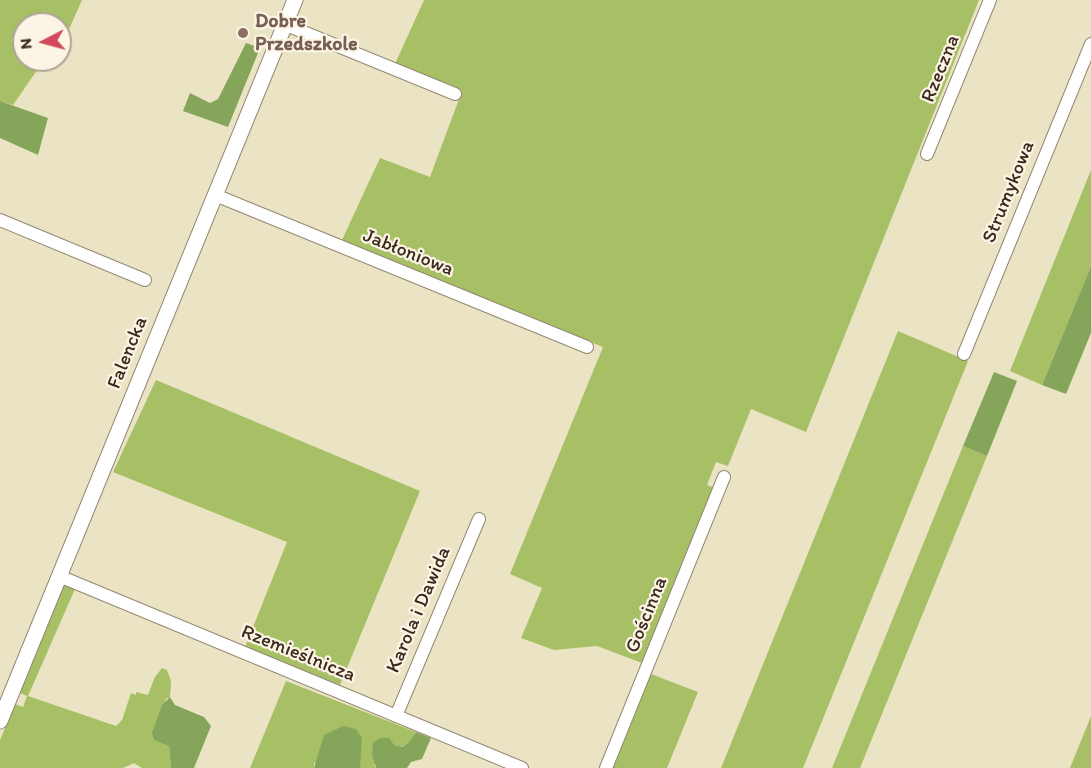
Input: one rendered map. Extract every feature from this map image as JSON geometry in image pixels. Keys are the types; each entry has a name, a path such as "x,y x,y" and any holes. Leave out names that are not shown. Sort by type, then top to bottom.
{"street":[{"name":"Falencka","path":"0,721 295,0"},
{"name":"Rzeczna","path":"927,154 990,0"},
{"path":"284,24 455,94"},
{"name":"Strumykowa","path":"964,354 1091,44"},
{"name":"Jabłoniowa","path":"215,195 587,346"},
{"path":"0,220 145,280"},
{"name":"Gościnna","path":"606,768 724,477"},
{"name":"Karola i Dawida","path":"396,716 479,519"},
{"name":"Rzemieślnicza","path":"59,576 522,768"}],"green space":[{"path":"0,0 82,0 72,22 72,12 12,12 12,72 36,72 13,105 0,101"},
{"path":"424,0 979,0 806,432 751,409 728,466 716,462 707,485 713,487 642,663 597,646 554,650 521,638 542,588 510,574 603,347 342,240 380,158 430,177 462,91 395,64"},
{"path":"246,43 260,48 228,127 183,111 190,93 210,103 218,99"},
{"path":"0,101 48,118 38,155 0,138"},
{"path":"1091,170 1091,266 1042,385 1010,371"},
{"path":"1091,266 1091,333 1066,394 1042,385"},
{"path":"898,331 968,361 803,768 721,768"},
{"path":"994,372 1017,381 987,456 963,446"},
{"path":"156,380 420,491 340,685 245,647 287,542 113,472"},
{"path":"963,446 987,456 860,768 832,768"},
{"path":"64,585 75,589 28,696 116,726 122,720 131,693 148,695 155,677 162,668 167,670 171,681 170,697 166,699 154,740 169,745 171,768 142,768 134,763 123,768 0,768 0,740 15,704 23,707 27,696 20,693"},
{"path":"651,674 698,692 667,768 613,768"},
{"path":"286,681 416,732 409,742 401,747 394,745 374,765 376,768 360,768 359,763 314,763 314,768 250,768"},
{"path":"170,697 175,705 204,717 211,726 194,768 171,768 169,746 154,740 152,733 162,705"},
{"path":"1091,716 1091,768 1070,768"},
{"path":"343,726 356,729 362,738 360,768 314,768 324,735"},
{"path":"416,732 431,738 422,759 411,762 407,768 376,768 372,755 373,743 380,738 389,738 394,745 402,747"}],"place":[{"name":"Dobre Przedszkole","path":"243,33"}]}
